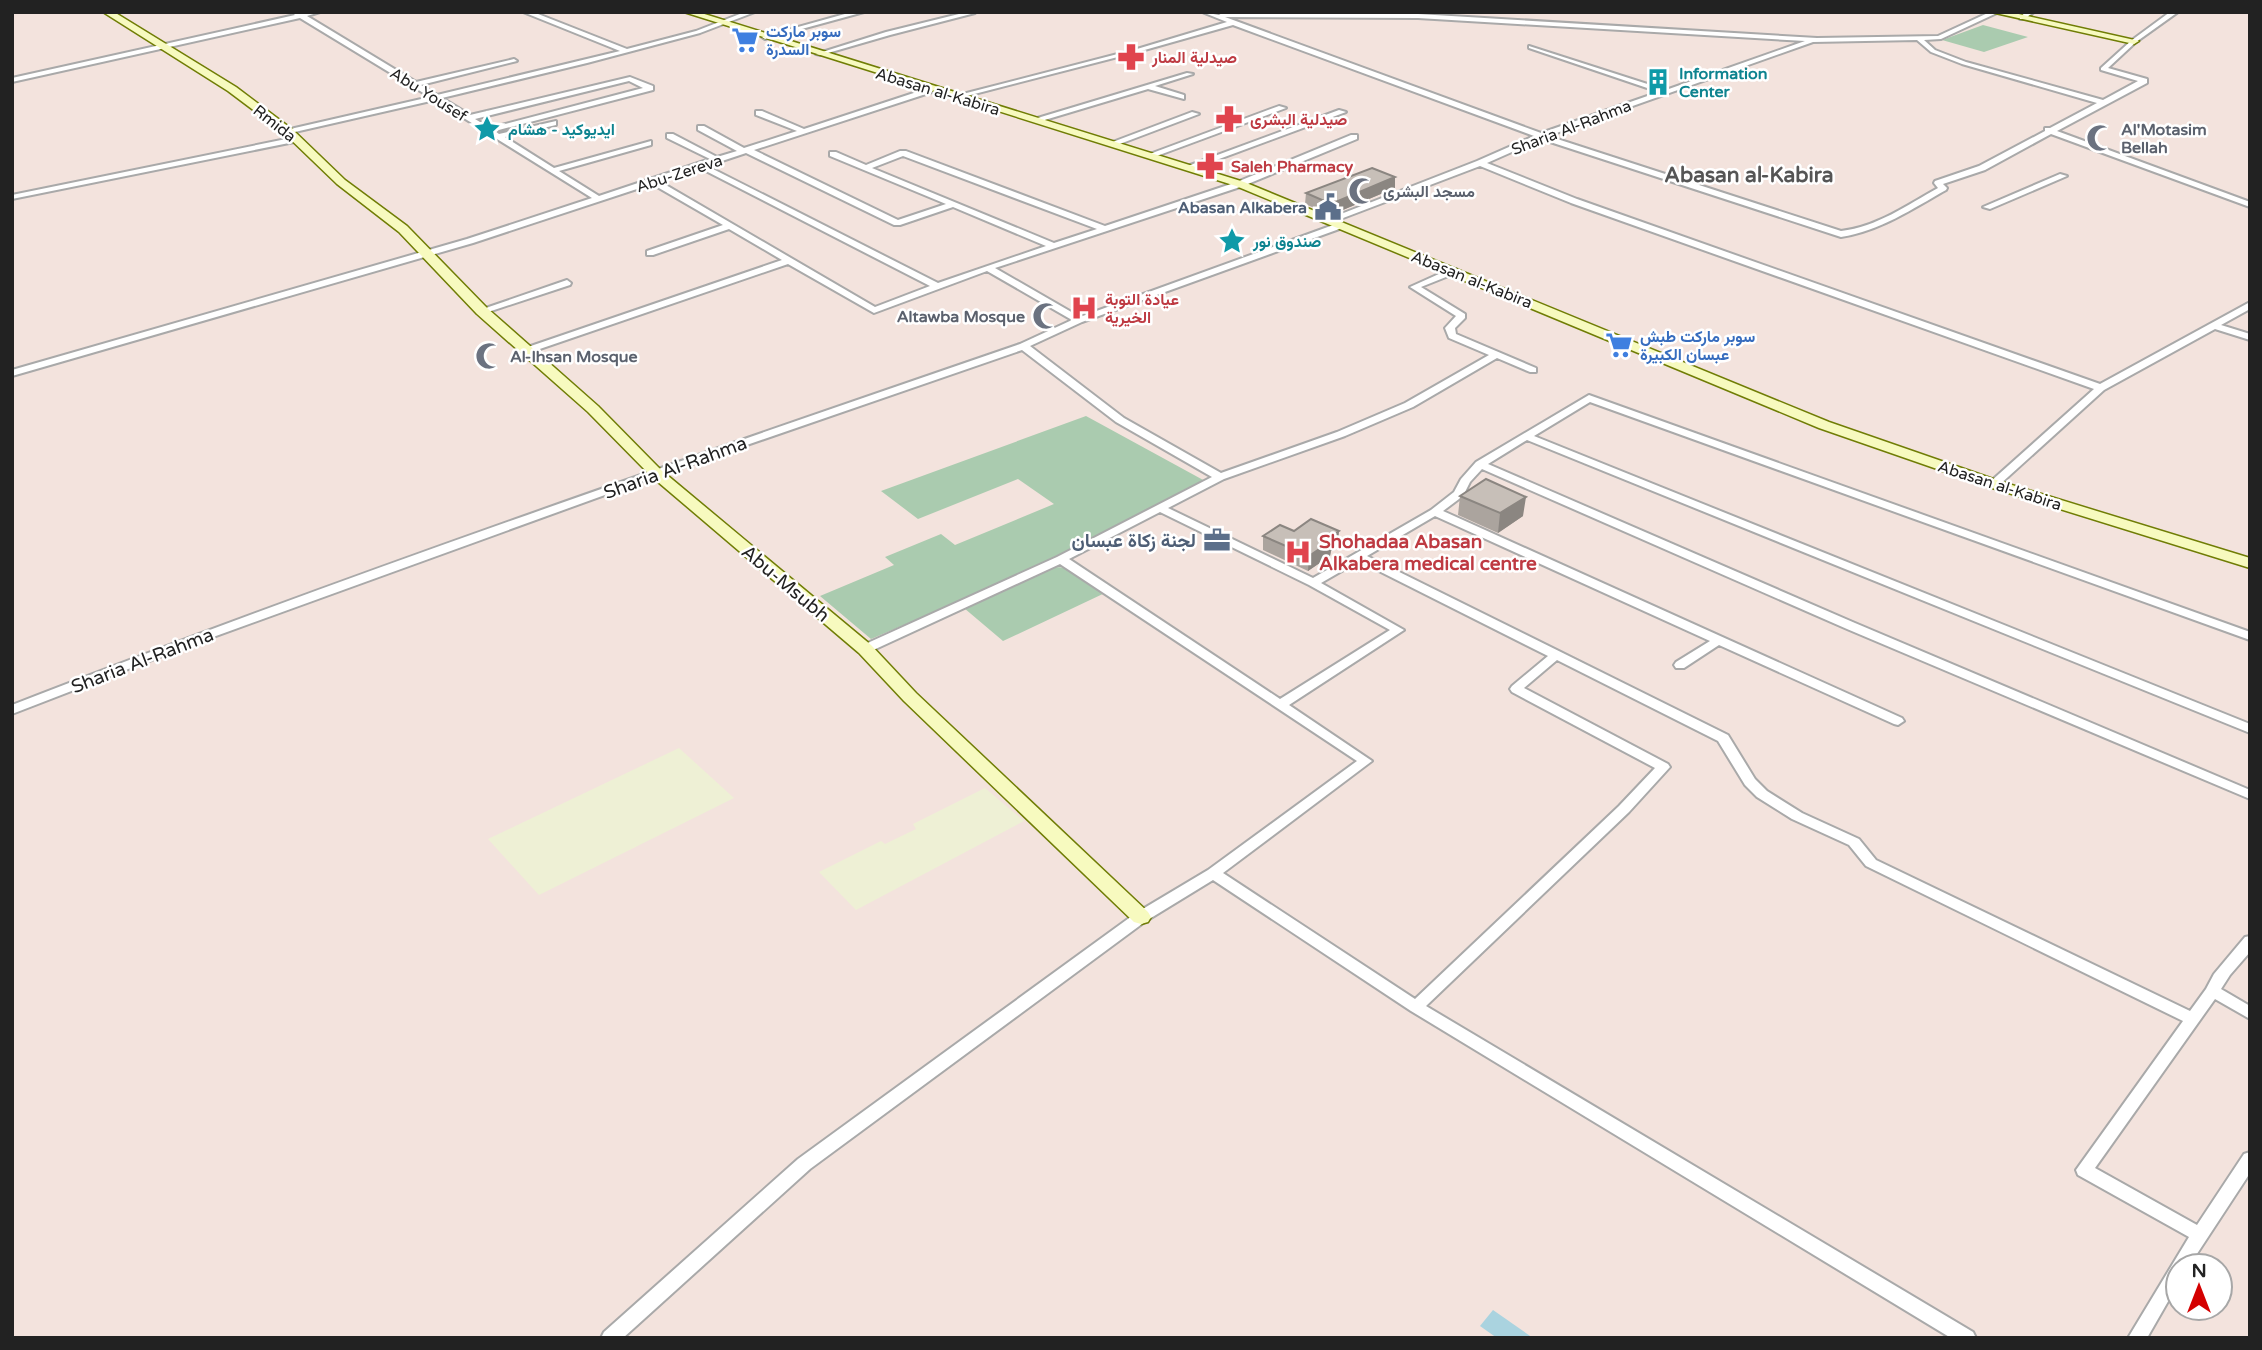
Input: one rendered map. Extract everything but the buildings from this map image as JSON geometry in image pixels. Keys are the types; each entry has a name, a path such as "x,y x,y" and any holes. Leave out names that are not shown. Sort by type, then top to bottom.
{"street":[{"name":"Rmida","path":"107,12 232,89 293,135 341,181 403,229 428,254"},
{"name":"Abu Yousef","path":"295,12 440,97 486,131 599,199"},
{"path":"12,80 317,12"},
{"path":"526,12 627,51"},
{"name":"Abasan al-Kabira","path":"688,12 929,90 1114,143 1240,184 1824,425 1994,484 2250,563"},
{"path":"12,197 293,135 698,32 752,12"},
{"path":"765,37 862,12"},
{"path":"1532,23 1548,12"},
{"path":"1209,14 1361,14 1817,40 1920,40 1939,38 1995,12 2026,15 2134,41"},
{"path":"1209,14 1541,136 1842,234 1855,233 1871,226 1943,188 1938,183 1982,168 2048,130 2144,81 2103,69 2134,41 2175,12"},
{"path":"819,54 888,33 972,13"},
{"path":"955,97 1232,23"},
{"name":"Sharia Al-Rahma","path":"12,710 176,646 656,473 1023,346 1079,320 1333,224 1541,136 1817,40"},
{"path":"1920,40 1933,51 1964,63 2101,102"},
{"path":"1531,47 1666,92"},
{"path":"415,84 514,61"},
{"path":"1035,120 1189,74"},
{"path":"469,118 630,79 650,88 486,131"},
{"path":"1150,87 1181,97"},
{"name":"Abu-Zereva","path":"12,373 316,283 428,254 929,90"},
{"path":"1151,155 1282,108"},
{"path":"1189,167 1342,112"},
{"path":"759,113 803,131"},
{"path":"1114,143 1195,114"},
{"path":"496,137 553,123"},
{"path":"701,128 897,223 953,204"},
{"path":"2048,130 2250,205"},
{"path":"670,136 717,160"},
{"path":"653,181 874,310 988,268 1240,184 1354,137"},
{"path":"552,171 648,143"},
{"path":"867,167 903,153 1105,229"},
{"path":"832,155 867,167 1054,246"},
{"path":"1480,163 1574,201 2101,388"},
{"path":"700,165 937,286"},
{"path":"1987,206 2063,176"},
{"path":"650,253 729,226"},
{"name":"Abu-Msubh","path":"428,254 482,311 593,408 656,473 865,649 911,697 1141,917"},
{"path":"528,350 790,260"},
{"path":"988,268 1079,320"},
{"path":"1453,271 1415,287 1461,316 1450,328 1452,336 1533,370"},
{"path":"482,311 567,283"},
{"path":"1994,484 2101,388 2250,305"},
{"path":"2213,325 2250,337"},
{"path":"1023,346 1120,420 1220,477"},
{"path":"865,649 1061,559 1220,477 1340,434 1409,405 1496,355"},
{"path":"1313,583 1434,512 1459,494 1465,481 1480,464 1588,398 2250,636"},
{"path":"1528,436 2250,729"},
{"path":"1480,464 1851,626 2250,795"},
{"path":"1159,508 1313,583 1398,630 1280,705"},
{"path":"1434,512 1898,721"},
{"path":"1359,557 1723,738 1750,782 1762,794 1797,816 1854,842 1871,863 2193,1019"},
{"path":"610,1338 804,1164 1141,917 1213,873 1366,761 1061,559"},
{"path":"1680,665 1719,640"},
{"path":"1416,1007 1625,809 1663,767 1516,689 1555,656"},
{"path":"1213,873 1416,1007 1967,1338"},
{"path":"2198,1234 2084,1170 2213,991 2215,984 2250,941"},
{"path":"2213,991 2250,1013"},
{"path":"2188,1252 2250,1159"},
{"path":"2137,1338 2164,1292"}],"shaded area":[{"path":"12,12 2250,12 2250,1338 12,1338"}],"green space":[{"path":"1983,25 2028,37 1984,52 1942,40"},
{"path":"1086,416 1205,481 1049,563 871,639 820,596 894,565 885,557 941,534 955,545 1054,504 1018,479 918,519 881,491"},
{"path":"1055,567 1071,568 1107,592 1003,641 964,608"},
{"path":"679,748 734,798 539,895 488,839"},
{"path":"985,788 1024,821 856,910 819,872 881,841 885,844 916,829 913,824"}],"water":[{"path":"1493,1310 1533,1338 1497,1338 1480,1326"}],"place":[{"name":"سوبر ماركت السدرة","path":"745,40"},
{"name":"صيدلية المنار","path":"1131,57"},
{"name":"Information Center","path":"1658,82"},
{"name":"صيدلية البشرى","path":"1229,119"},
{"name":"ايديوكيد - هشام","path":"487,129"},
{"name":"Al'Motasim Bellah","path":"2100,138"},
{"name":"Saleh Pharmacy","path":"1210,166"},
{"name":"مسجد البشرى","path":"1362,191"},
{"name":"Abasan Alkabera","path":"1328,207"},
{"name":"صندوق نور","path":"1232,241"},
{"name":"عيادة التوبة الخيرية","path":"1084,308"},
{"name":"Altawba Mosque","path":"1046,316"},
{"name":"سوبر ماركت طبش عبسان الكبيرة","path":"1619,345"},
{"name":"Al-Ihsan Mosque","path":"489,356"},
{"name":"لجنة زكاة عبسان","path":"1217,540"},
{"name":"Shohadaa Abasan Alkabera medical centre","path":"1298,552"}],"district":[{"name":"Abasan al-Kabira","path":"1749,175"}]}
